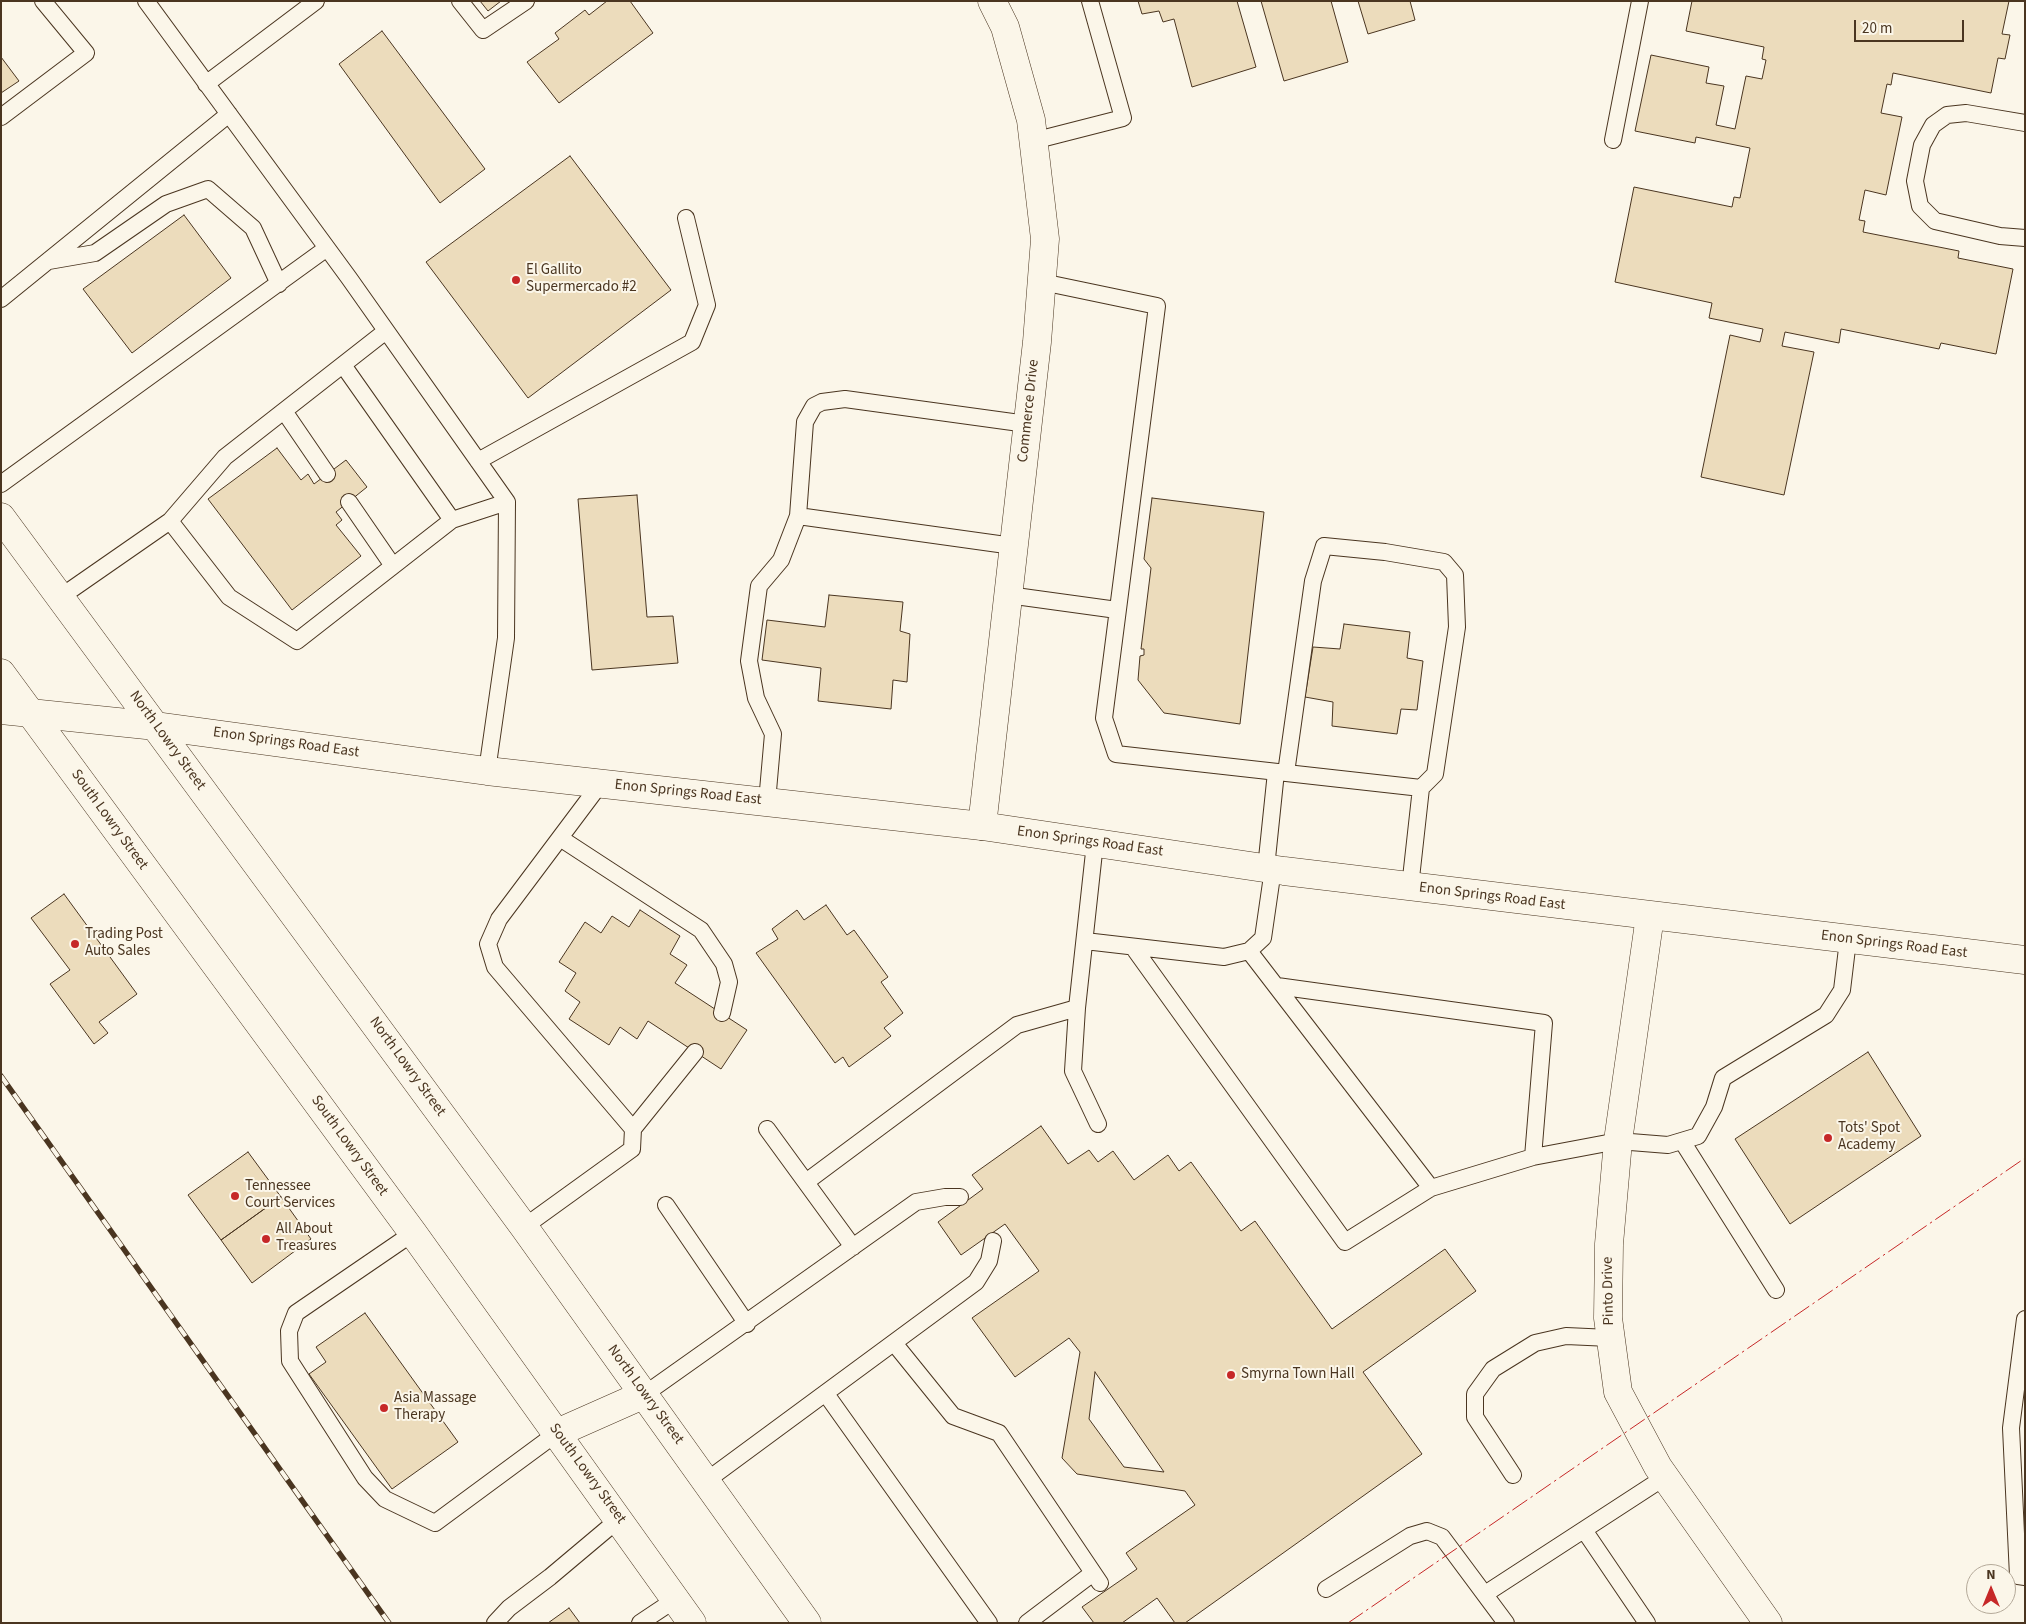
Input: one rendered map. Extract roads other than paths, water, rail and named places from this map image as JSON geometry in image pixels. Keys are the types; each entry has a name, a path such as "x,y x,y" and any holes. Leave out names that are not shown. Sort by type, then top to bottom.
{"street":[{"name":"Commerce Drive","path":"982,826 1014,546 1045,239 1031,120 1005,27 992,1"},
{"name":"North Lowry Street","path":"1,517 62,596 524,1227 807,1623"},
{"name":"South Lowry Street","path":"1,674 413,1233 692,1623"},
{"name":"Enon Springs Road East","path":"1,710 156,726 487,771 982,826 1269,869 2025,960"},
{"name":"Pinto Drive","path":"1650,916 1618,1141 1608,1244 1608,1318 1618,1392 1665,1476 1768,1623"},
{"path":"557,1433 645,1394"}],"lane":[{"path":"1,117 86,53 43,1"},
{"path":"146,1 327,248 507,502 506,638 487,771"},
{"path":"206,84 316,1"},
{"path":"460,1 483,30 526,1"},
{"path":"1033,141 1123,118 1090,1"},
{"path":"1614,140 1640,1"},
{"path":"2025,123 1966,113 1947,115 1933,125 1922,145 1915,181 1920,206 1934,221 2000,236 2025,238"},
{"path":"1,300 229,114"},
{"path":"49,261 95,253 166,204 208,189 253,228 279,284"},
{"path":"478,461 692,342 707,305 686,218"},
{"path":"1,484 327,248"},
{"path":"1042,282 1157,306 1104,718 1116,754 1421,788"},
{"path":"62,596 170,521 225,457 386,331"},
{"path":"343,365 452,520"},
{"path":"767,802 773,734 756,698 749,661 759,586 781,560 798,516 805,422 814,406 822,402 845,400 1027,424"},
{"path":"284,411 327,474"},
{"path":"348,502 393,566"},
{"path":"170,521 229,597 298,641 452,520 507,502"},
{"path":"798,516 1014,546"},
{"path":"1085,941 1224,957 1249,950 1263,938 1281,772 1313,581 1324,546 1384,552 1444,562 1455,575 1457,628 1435,774 1421,788 1410,886"},
{"path":"1008,595 1118,610"},
{"path":"601,784 499,919 488,944 495,967 633,1129"},
{"path":"560,838 701,930 724,964 728,982 722,1013"},
{"path":"1095,843 1077,1008 1073,1071 1098,1124"},
{"path":"1133,947 1345,1242 1431,1188 1533,1156 1618,1141 1668,1145 1698,1136 1714,1107 1723,1078 1826,1014 1842,990 1848,940"},
{"path":"1249,950 1431,1188"},
{"path":"1276,986 1544,1023 1533,1156"},
{"path":"806,1182 1017,1025 1077,1008"},
{"path":"524,1227 632,1149 633,1129 695,1052"},
{"path":"767,1128 853,1247"},
{"path":"1682,1141 1776,1290"},
{"path":"645,1394 747,1324 916,1202 945,1197 960,1197"},
{"path":"666,1205 747,1324"},
{"path":"413,1233 296,1313 288,1332 290,1361 365,1478 385,1499 435,1523 557,1433"},
{"path":"706,1481 976,1282 989,1261 993,1241"},
{"path":"2025,1319 2011,1428 2019,1482 2018,1576 2025,1577"},
{"path":"1513,1475 1475,1417 1475,1394 1479,1388 1493,1369 1535,1343 1566,1336 1610,1338"},
{"path":"894,1343 953,1416 999,1433 1097,1578 1027,1623"},
{"path":"826,1394 989,1623"},
{"path":"1485,1594 1665,1476"},
{"path":"495,1623 508,1608 550,1577 619,1519"},
{"path":"1584,1530 1647,1623"},
{"path":"1326,1589 1410,1536 1427,1531 1442,1537 1506,1623"},
{"path":"640,1623 676,1599"}],"railway":[{"path":"1,1076 389,1623"}],"place":[{"name":"El Gallito Supermercado #2","path":"516,280"},
{"name":"Trading Post Auto Sales","path":"75,944"},
{"name":"Tots' Spot Academy","path":"1828,1138"},
{"name":"Tennessee Court Services","path":"235,1196"},
{"name":"All About Treasures","path":"266,1239"},
{"name":"Smyrna Town Hall","path":"1231,1375"},
{"name":"Asia Massage Therapy","path":"384,1408"}]}
